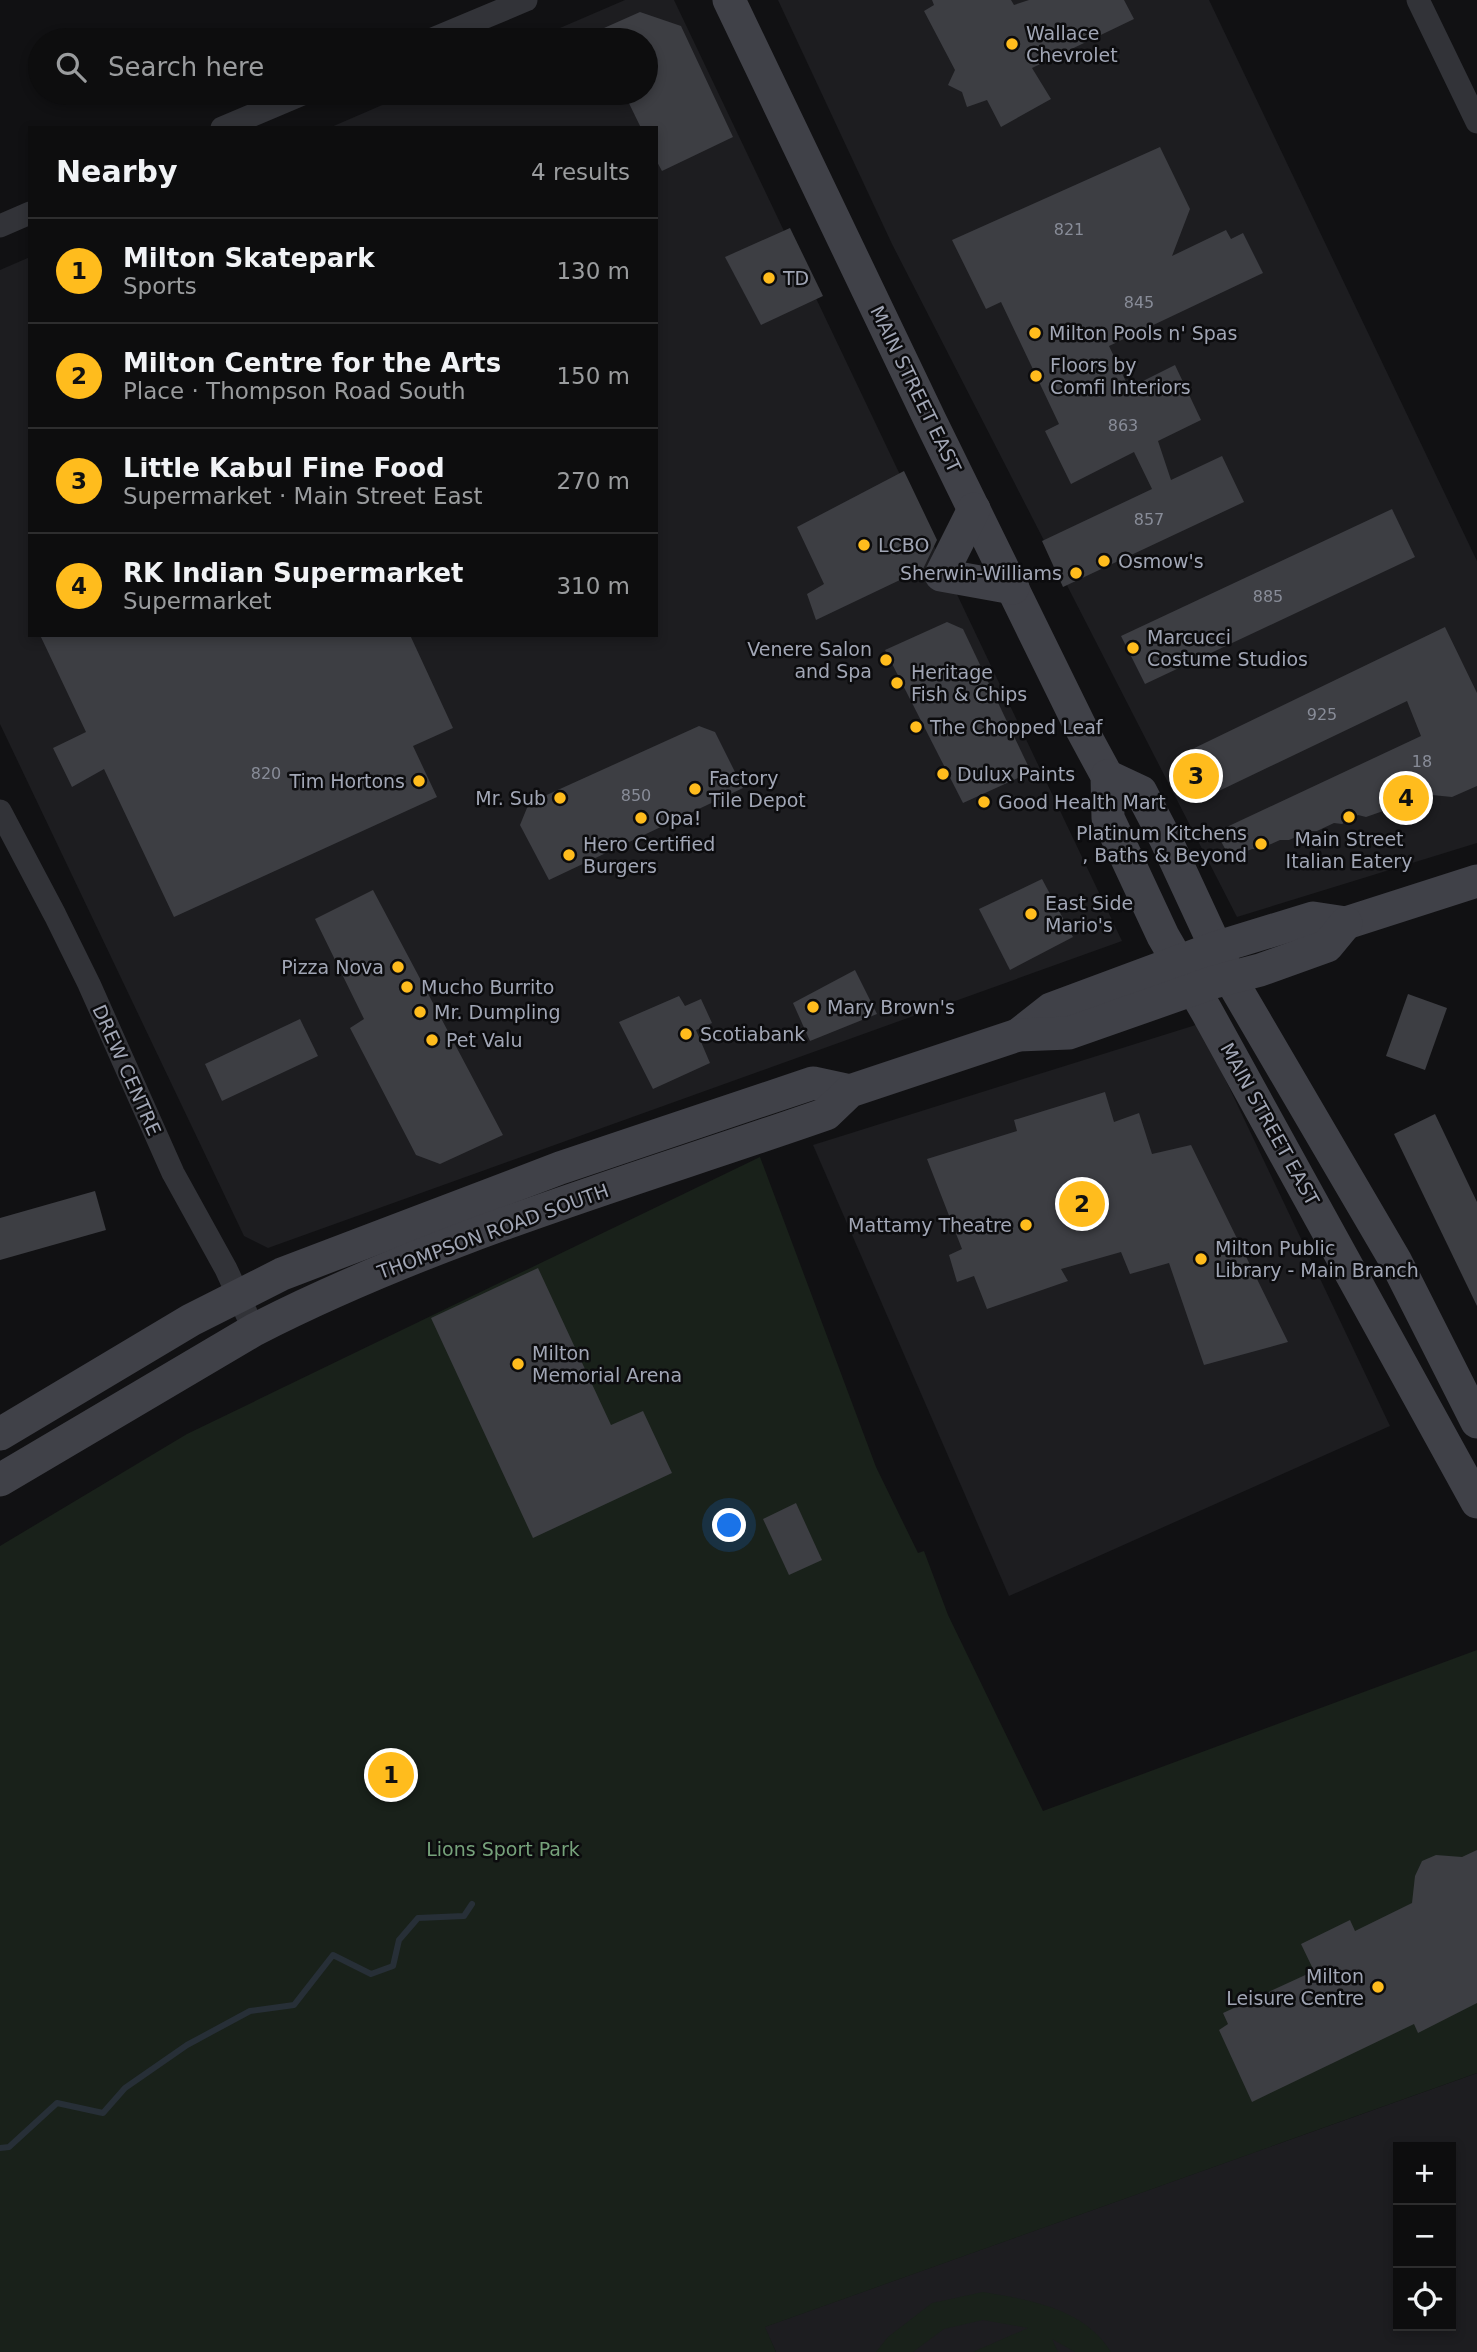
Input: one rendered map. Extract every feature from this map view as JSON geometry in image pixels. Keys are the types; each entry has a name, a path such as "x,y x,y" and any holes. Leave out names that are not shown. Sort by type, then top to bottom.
{"main road":[{"name":"MAIN STREET EAST","path":"729,0 974,509 1107,776 1108,818 1163,936 1205,969 1395,1260 1477,1422"},
{"path":"974,509 941,575 1013,588"},
{"name":"MAIN STREET EAST","path":"1107,776 1141,792 1166,840 1205,969 1374,1312 1477,1502"},
{"name":"THOMPSON ROAD SOUTH","path":"0,1480 254,1330 296,1308 426,1251 826,1114 850,1091 1018,1035 1051,1009 1205,969 1260,970 1327,946 1346,923 1477,881"},
{"name":"THOMPSON ROAD SOUTH","path":"0,1434 191,1320 282,1274 547,1173 813,1083 850,1091"}],"street":[{"path":"459,28 526,0"},
{"path":"1418,0 1477,122"},
{"path":"227,126 277,105"},
{"path":"0,226 28,214"},
{"name":"DREW CENTRE","path":"0,811 83,973 173,1173 239,1295 254,1330"}],"shaded area":[{"path":"625,0 674,0 1122,941 268,1248 244,1236 0,724 0,270 28,258 28,637 658,637 658,126 334,126 382,105 658,105 658,28 560,28"},
{"path":"778,0 1209,0 1477,561 1477,843 1237,917 892,244"},
{"path":"1199,1024 1390,1426 1009,1596 813,1145"},
{"path":"1477,2073 1477,2352 776,2352 764,2327"}],"green space":[{"name":"Lions Sport Park","path":"760,1157 876,1467 918,1553 924,1551 948,1615 1043,1811 1477,1650 1477,2073 765,2327 776,2352 0,2352 0,1546 187,1434"},
{"path":"983,2292 1055,2308 1086,2325 1100,2337 1111,2352 1075,2352 1052,2339 1058,2352 973,2352 1028,2328 983,2320 944,2329 913,2352 876,2352 888,2337 932,2303"}],"building":[{"name":"Wallace Chevrolet","path":"932,0 1011,0 1014,5 1029,0 1124,0 1134,19 1032,68 1051,99 1001,127 987,100 967,107 962,92 948,85 955,70 924,11 934,5"},
{"path":"640,12 681,26 733,137 662,171 658,164 658,126 640,126 630,105 658,105 658,28 604,28"},
{"path":"1160,147 1190,209 1172,256 1226,230 1231,239 1243,233 1263,273 1109,346 1129,388 1175,365 1201,420 1158,441 1171,480 1222,456 1244,502 1063,587 1042,541 1152,489 1134,452 1071,484 1045,431 1059,424 1001,302 986,309 952,240"},
{"path":"790,228 823,296 761,325 725,257"},
{"path":"904,471 937,540 923,569 816,620 807,594 824,584 797,527"},
{"path":"1392,509 1415,557 1145,684 1121,636"},
{"path":"947,622 963,629 1031,772 963,803 885,650"},
{"path":"1445,627 1477,693 1477,786 1452,797 1432,795 1415,802 1406,801 1366,817 1358,815 1342,824 1334,823 1317,831 1310,831 1289,840 1280,840 1230,858 1216,832 1421,736 1407,701 1198,801 1178,756"},
{"path":"41,637 411,637 453,728 413,746 437,797 174,917 104,769 72,787 53,748 86,732"},
{"path":"699,726 715,732 743,788 549,880 520,825 529,803"},
{"path":"1042,879 1073,937 1010,970 979,909"},
{"path":"373,890 503,1135 440,1164 416,1155 350,1028 364,1019 315,919"},
{"path":"855,970 877,1014 810,1041 793,1003"},
{"path":"1408,994 1447,1008 1425,1070 1386,1056"},
{"path":"679,996 685,1006 701,999 712,1023 696,1030 710,1063 653,1089 619,1022"},
{"path":"300,1019 318,1056 222,1101 205,1064"},
{"path":"1105,1092 1114,1122 1139,1113 1152,1154 1191,1145 1288,1342 1204,1365 1169,1263 1130,1274 1121,1252 1061,1269 1068,1281 987,1309 974,1276 957,1282 949,1255 962,1249 927,1159 1017,1131 1014,1120"},
{"path":"1435,1114 1477,1202 1477,1306 1394,1134"},
{"path":"95,1191 106,1230 0,1260 0,1218"},
{"name":"Milton Memorial Arena","path":"538,1268 611,1425 643,1411 672,1473 533,1538 431,1318"},
{"path":"796,1503 822,1560 789,1575 763,1519"},
{"name":"Milton Leisure Centre","path":"1477,1850 1477,2003 1418,2033 1414,2024 1252,2102 1219,2030 1228,2024 1223,2013 1314,1971 1301,1944 1350,1920 1355,1931 1412,1903 1415,1876 1422,1861 1436,1855 1462,1857"}],"waterway":[{"path":"0,2148 9,2147 57,2103 103,2113 125,2088 187,2045 250,2011 294,2005 333,1955 371,1974 393,1966 399,1940 418,1918 464,1916 472,1904"}],"place":[{"name":"Wallace Chevrolet","path":"1012,44"},
{"name":"TD","path":"769,278"},
{"name":"Milton Pools n' Spas","path":"1035,333"},
{"name":"Floors by Comfi Interiors","path":"1036,376"},
{"name":"LCBO","path":"864,545"},
{"name":"Osmow's","path":"1104,561"},
{"name":"Sherwin-Williams","path":"1076,573"},
{"name":"Marcucci Costume Studios","path":"1133,648"},
{"name":"Venere Salon and Spa","path":"886,660"},
{"name":"Heritage Fish & Chips","path":"897,683"},
{"name":"The Chopped Leaf","path":"916,727"},
{"name":"Dulux Paints","path":"943,774"},
{"name":"Little Kabul Fine Food","path":"1196,776"},
{"name":"Tim Hortons","path":"419,781"},
{"name":"Factory Tile Depot","path":"695,789"},
{"name":"Mr. Sub","path":"560,798"},
{"name":"RK Indian Supermarket","path":"1406,798"},
{"name":"Good Health Mart","path":"984,802"},
{"name":"Main Street Italian Eatery","path":"1349,817"},
{"name":"Opa!","path":"641,818"},
{"name":"Platinum Kitchens , Baths & Beyond","path":"1261,844"},
{"name":"Hero Certified Burgers","path":"569,855"},
{"name":"East Side Mario's","path":"1031,914"},
{"name":"Pizza Nova","path":"398,967"},
{"name":"Mucho Burrito","path":"407,987"},
{"name":"Mary Brown's","path":"813,1007"},
{"name":"Mr. Dumpling","path":"420,1012"},
{"name":"Scotiabank","path":"686,1034"},
{"name":"Pet Valu","path":"432,1040"},
{"name":"Milton Centre for the Arts","path":"1082,1204"},
{"name":"Mattamy Theatre","path":"1026,1225"},
{"name":"Milton Public Library - Main Branch","path":"1201,1259"},
{"name":"Milton Memorial Arena","path":"518,1364"},
{"name":"Milton Skatepark","path":"391,1775"},
{"name":"Milton Leisure Centre","path":"1378,1987"}]}
